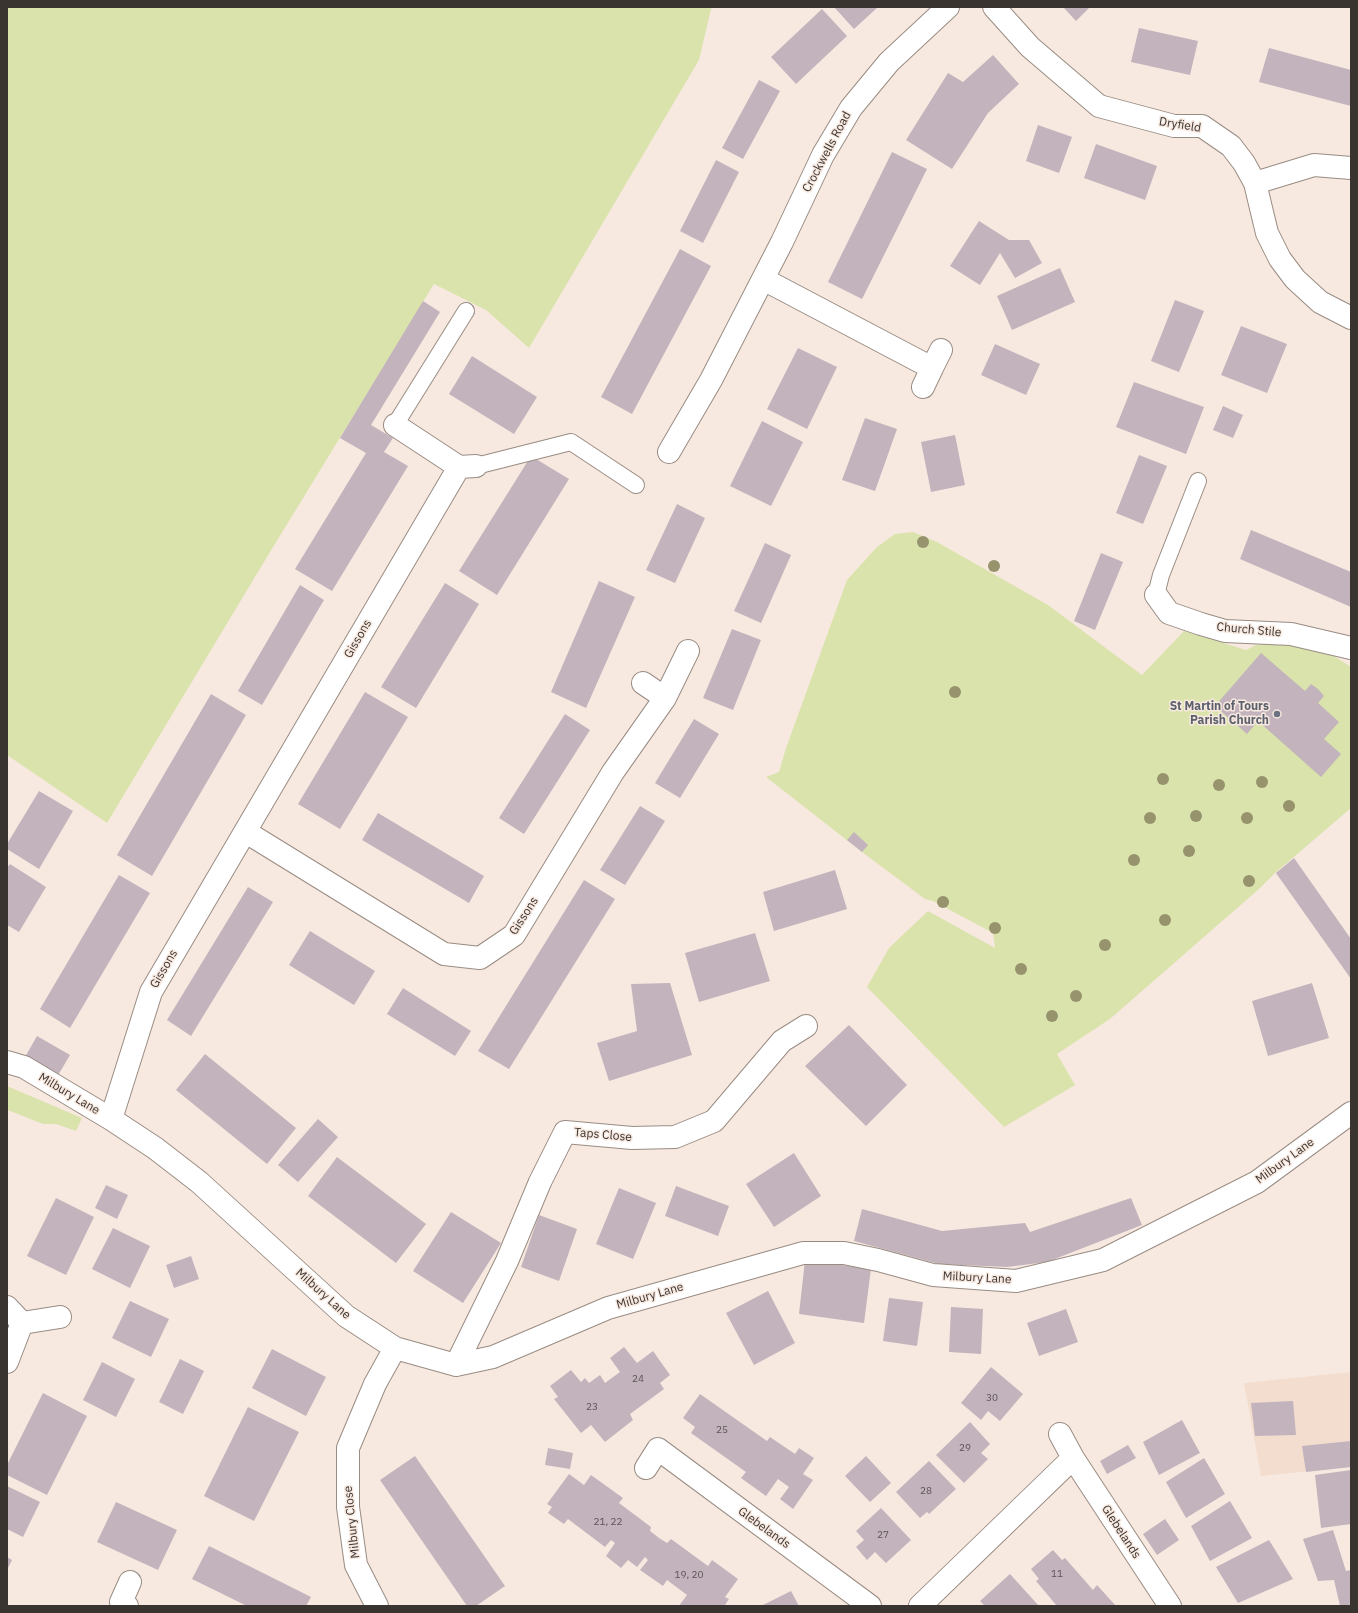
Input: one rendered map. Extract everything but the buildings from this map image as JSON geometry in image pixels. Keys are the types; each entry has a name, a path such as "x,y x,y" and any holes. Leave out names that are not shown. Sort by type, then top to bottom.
{"street":[{"name":"Crockwells Road","path":"669,452 710,380 741,318 763,279 823,155 851,108 889,62 948,7"},
{"name":"Dryfield","path":"994,7 1030,47 1099,106 1174,126 1202,126 1231,146 1244,163 1255,183 1268,233 1280,259 1295,279 1320,302 1351,318"},
{"path":"1255,183 1314,164 1351,168"},
{"path":"763,279 932,368"},
{"path":"395,425 467,466"},
{"name":"Gissons","path":"111,1119 151,992 467,466"},
{"name":"Church Stile","path":"1156,595 1169,613 1201,624 1226,630 1291,634 1351,648"},
{"name":"Gissons","path":"246,832 444,954 480,958 514,935 613,772 665,698 688,651"},
{"path":"643,684 665,698"},
{"name":"Taps Close","path":"456,1365 507,1261 540,1182 565,1132 632,1138 675,1137 714,1121 782,1041 806,1026"},
{"name":"Milbury Lane","path":"7,1062 24,1067 111,1119 155,1148 199,1182 346,1316 396,1348 456,1365 493,1357 608,1308 803,1253 844,1253 878,1260 933,1275 1016,1281 1103,1260 1257,1182 1351,1113"},
{"path":"7,1307 22,1323"},
{"path":"22,1323 60,1317"},
{"path":"7,1362 22,1323"},
{"name":"Milbury Close","path":"377,1606 356,1565 348,1507 348,1448 375,1384 396,1348"},
{"name":"Glebelands","path":"1060,1434 1073,1458 1170,1606"},
{"name":"Glebelands","path":"646,1468 662,1442 870,1606"},
{"path":"920,1606 1073,1458"},
{"path":"122,1605 130,1582"}],"lane":[{"path":"395,425 466,311"},
{"path":"467,466 571,442 636,486"},
{"path":"1156,595 1161,575 1198,481"}],"shaded area":[{"path":"1351,1372 1351,1467 1261,1476 1244,1383"}],"green space":[{"path":"7,7 713,7 711,9 699,60 529,348 486,310 434,284 107,823 7,755"},
{"path":"913,532 937,542 1048,605 1142,675 1184,631 1246,650 1256,645 1279,643 1326,651 1351,667 1351,808 1110,1019 1057,1054 1075,1085 1004,1127 867,987 889,948 928,911 995,948 993,933 933,901 925,899 766,777 779,772 786,748 847,580 877,547 895,534"},
{"path":"7,1086 82,1118 76,1131 56,1124 43,1124 7,1110"}],"place":[{"name":"St Martin of Tours Parish Church","path":"1277,714"}]}
